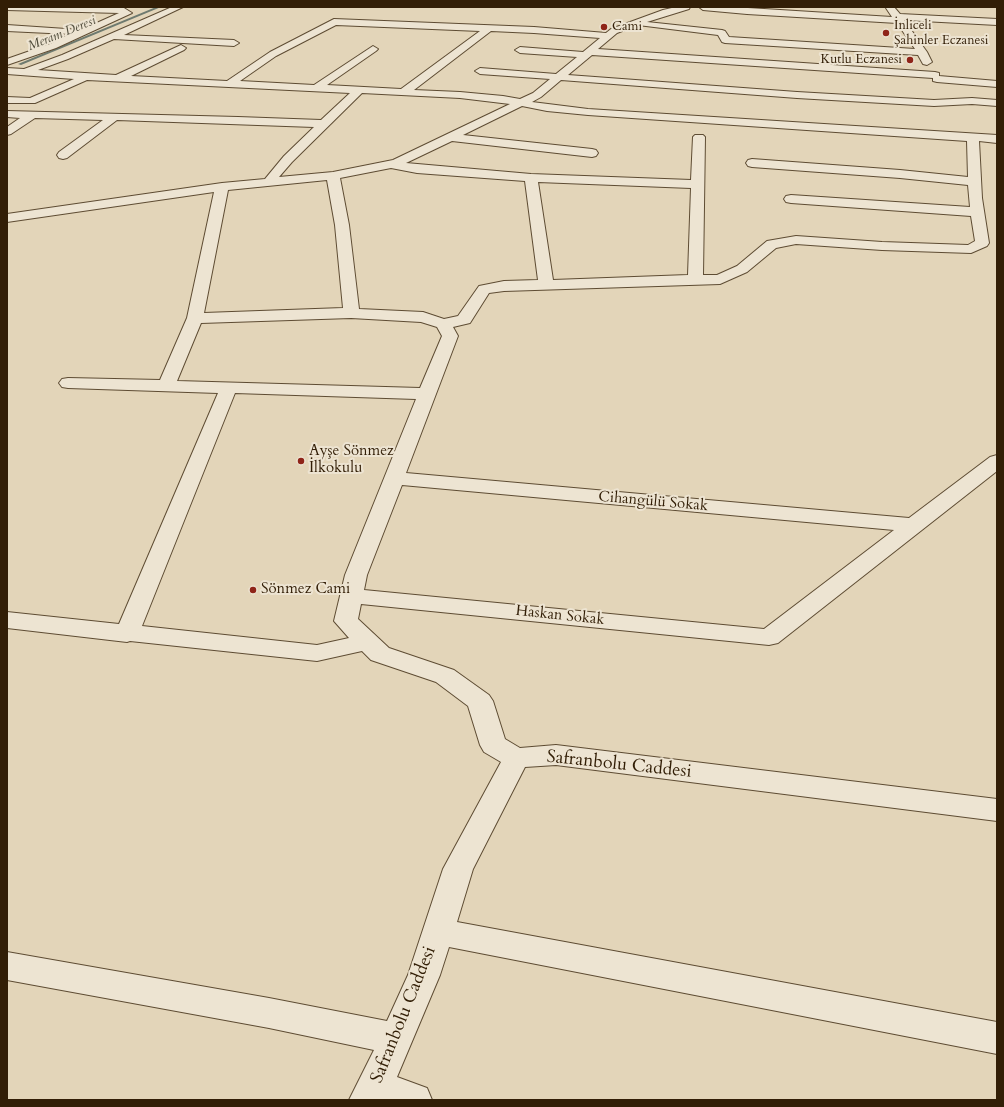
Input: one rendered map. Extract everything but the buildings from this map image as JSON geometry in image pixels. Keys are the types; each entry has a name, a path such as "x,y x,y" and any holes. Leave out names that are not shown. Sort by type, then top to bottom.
{"street":[{"path":"7,7 136,10 53,46 7,62"},
{"path":"7,77 21,73 111,37 179,7"},
{"path":"703,7 747,11 997,22"},
{"path":"890,7 922,52 956,115"},
{"path":"7,218 222,187 333,176 397,163 537,95 560,78 614,31 644,20 690,15"},
{"path":"644,20 722,33 725,40 768,43 822,42 922,52"},
{"path":"229,84 273,54 334,22 489,28 609,36"},
{"path":"7,28 83,32"},
{"path":"404,92 489,28"},
{"path":"768,43 771,32"},
{"path":"111,37 234,43"},
{"path":"118,79 181,48"},
{"path":"316,88 373,48"},
{"path":"520,50 588,54 637,54 761,67 941,88 997,103"},
{"path":"7,71 86,78 404,92 503,99 546,108 588,112 965,134 997,139"},
{"path":"480,71 560,78 719,84 926,103 941,88 997,84"},
{"path":"7,100 31,101 86,78"},
{"path":"269,182 288,159 359,90"},
{"path":"7,114 238,120 324,124"},
{"path":"7,132 32,115"},
{"path":"63,155 114,117"},
{"path":"195,318 351,313 423,317 444,324 464,320 484,289 504,286 720,279 742,269 772,244 796,240 882,246 971,249 982,243 974,182 965,134"},
{"path":"450,137 592,153"},
{"path":"695,280 699,137"},
{"path":"752,163 900,174 974,182"},
{"path":"390,164 417,170 531,178 698,184"},
{"path":"333,176 342,225 351,313"},
{"path":"531,178 546,285"},
{"path":"166,386 195,318 222,187"},
{"path":"791,199 977,212"},
{"path":"444,324 450,336 356,575 346,620 380,654 445,676 480,701 493,745 516,758"},
{"path":"68,383 428,394"},
{"path":"127,634 229,387"},
{"path":"912,526 997,461"},
{"name":"Cihangülü Sokak","path":"394,478 912,526"},
{"name":"Haskan Sokak","path":"351,596 769,637 912,526"},
{"path":"7,620 127,634 317,653 367,642"},
{"name":"Safranbolu Caddesi","path":"372,1093 424,975 458,869 516,758 556,755 997,810"},
{"path":"438,932 997,1038"},
{"path":"7,966 270,1013 396,1039"},
{"path":"372,1093 414,1100"}],"waterway":[{"name":"Meram Deresi","path":"20,64 159,7"}],"place":[{"name":"Cami","path":"604,27"},
{"name":"İnliceli Şahinler Eczanesi","path":"886,33"},
{"name":"Kutlu Eczanesi","path":"910,60"},
{"name":"Ayşe Sönmez İlkokulu","path":"301,461"},
{"name":"Sönmez Cami","path":"253,590"}]}
